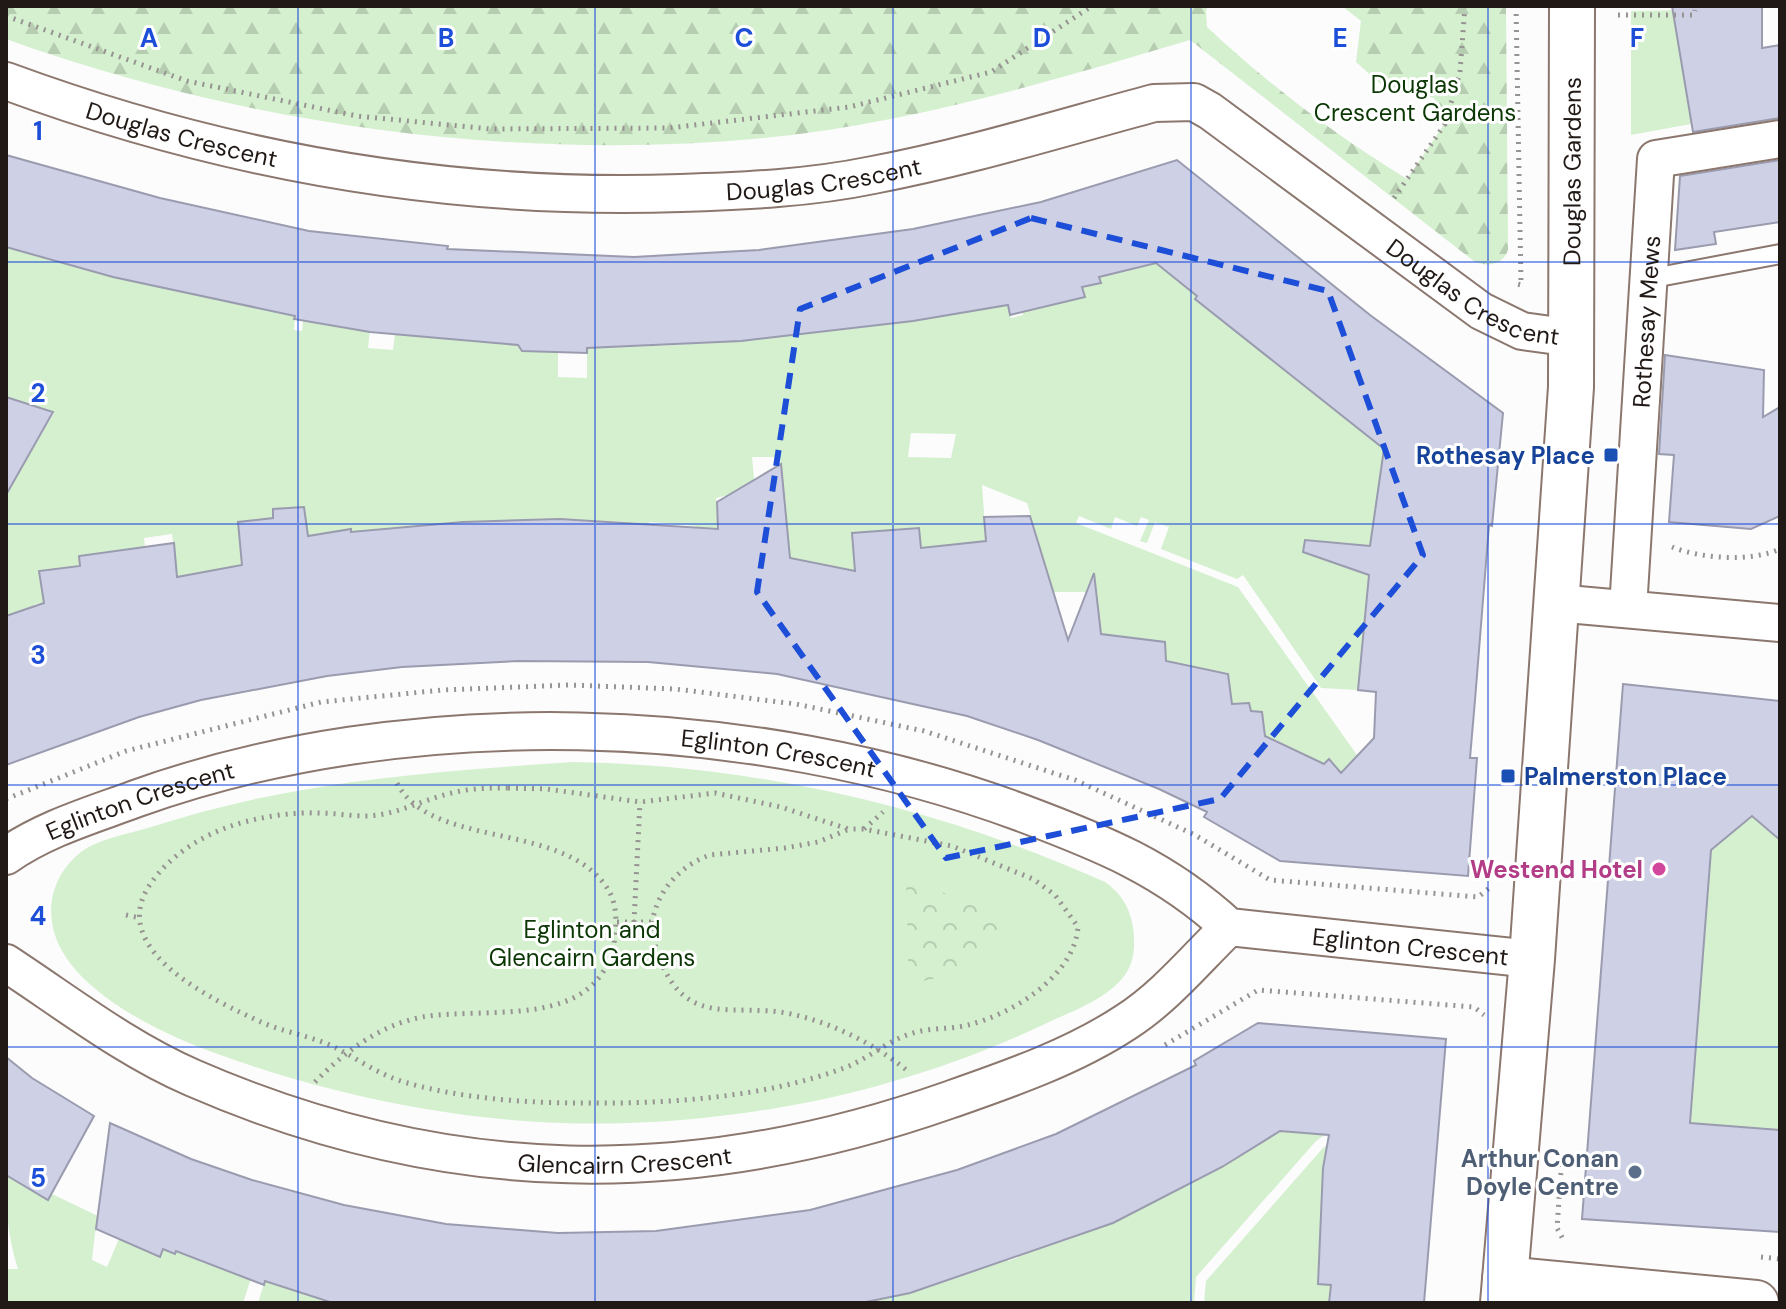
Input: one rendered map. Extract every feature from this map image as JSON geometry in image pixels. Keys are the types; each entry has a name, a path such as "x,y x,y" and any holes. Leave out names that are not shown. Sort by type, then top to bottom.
{"street":[{"name":"Douglas Gardens","path":"1572,6 1573,338"},
{"name":"Douglas Crescent","path":"6,81 180,137 333,171 478,191 612,196 756,190 872,176 1154,103 1194,102 1297,172 1481,311 1522,331 1573,338"},
{"name":"Rothesay Mews","path":"1628,609 1656,159 1780,139"},
{"path":"1573,338 1532,959 1504,1291 1756,1303"},
{"path":"1556,603 1780,623"},
{"name":"Eglinton Crescent","path":"6,856 24,843 72,822 211,773 344,747 587,732 721,740 827,757 936,784 1078,834 1155,870 1192,893 1229,927 1532,959"},
{"name":"Glencairn Crescent","path":"6,963 141,1053 192,1078 301,1119 394,1145 461,1158 536,1165 611,1165 790,1146 925,1108 1031,1069 1128,1021 1167,990 1229,927"}],"lane":[{"path":"1648,279 1780,254"}],"path":[{"path":"6,16 187,81 357,116 490,129 654,128 849,107 991,72 1092,6"},
{"path":"1394,198 1445,124 1460,72 1465,6"},
{"path":"1510,281 1521,285 1516,6"},
{"path":"1618,15 1694,15 1695,10"},
{"path":"1671,546 1685,552 1761,558 1780,549"},
{"path":"6,799 126,751 321,702 506,687 569,685 675,689 796,704 924,731 1075,780 1195,835 1270,880 1478,897 1492,885 1494,870"},
{"path":"301,1119 313,1084 345,1053 380,1033 421,1018 528,1010 579,995 603,977 617,922 609,889 599,876 571,855 554,847 466,827 417,805 398,786 388,743"},
{"path":"508,788 547,789 640,802 715,793 781,807 848,829 923,839 1007,866 1055,895 1078,927 1076,944 1057,973 1015,1005 966,1026 907,1034 849,1066 779,1086 661,1101 577,1103 401,1081 345,1053 262,1023 173,972 144,942 140,918 145,893 157,874 195,843 251,820 318,813 376,815 456,792 508,788"},
{"path":"634,922 640,802"},
{"path":"848,829 818,842 710,855 695,860 669,884 658,902 653,922 658,956 673,988 702,1008 791,1014 840,1030 880,1050 913,1075 925,1108"},
{"path":"126,915 140,918"},
{"path":"617,922 653,922"},
{"path":"1563,1150 1557,1228 1565,1242 1580,1244"},
{"path":"1749,1256 1780,1259"}],"highlighted area":[{"path":"1031,218 1328,291 1423,555 1220,799 946,858 757,592 800,309"}],"green space":[{"name":"Douglas Crescent Gardens","path":"6,6 1209,6 1206,10 1207,27 1254,69 1354,145 1407,179 1445,123 1434,98 1384,87 1356,62 1361,21 1342,6 1506,6 1508,250 1503,259 1494,264 1475,262 1190,40 979,99 872,123 764,138 669,144 572,145 476,140 380,130 190,94 97,69 6,39"},
{"path":"1684,10 1681,61 1691,124 1631,135 1631,11"},
{"path":"6,246 141,283 295,316 294,330 302,331 303,321 370,330 368,348 393,350 395,333 519,345 522,351 558,346 558,377 587,378 587,348 693,344 798,335 1008,305 1011,318 1023,315 1020,302 1064,292 1067,302 1084,297 1082,287 1101,283 1099,277 1158,262 1197,296 1195,299 1403,458 1393,509 1374,508 1374,516 1392,518 1389,547 1363,546 1369,575 1359,690 1321,688 1243,575 1237,579 1161,549 1169,527 1155,522 1147,543 1140,541 1149,520 1141,517 1137,526 1115,517 1111,529 1079,516 1076,523 1238,587 1357,755 1348,765 1356,775 1341,773 1329,759 1322,766 1282,744 1278,748 1266,741 1262,712 1222,712 1230,693 1228,673 1166,664 1165,642 1122,637 1108,664 1090,592 1053,592 1027,503 982,485 986,541 921,548 918,528 853,533 857,592 792,583 780,457 752,457 756,499 737,493 716,498 719,541 692,569 695,526 649,522 650,533 626,551 625,522 557,519 448,523 448,534 350,573 351,529 308,536 304,507 273,509 273,518 238,522 242,565 233,567 231,595 180,607 172,534 144,538 145,547 80,556 80,566 40,571 44,603 35,604 34,649 17,613 6,615 6,495 54,413 6,397","holes":["911,433 956,434 951,458 908,457"]},
{"name":"Eglinton and Glencairn Gardens","path":"573,762 710,771 845,795 912,812 1042,855 1105,882 1117,893 1126,906 1133,929 1134,949 1130,965 1114,987 1078,1009 972,1055 892,1082 810,1102 728,1115 603,1124 561,1123 473,1116 385,1102 299,1080 215,1053 170,1035 100,992 80,975 65,956 55,935 51,911 54,889 59,879 81,852 106,840 204,811 308,789 412,775"},
{"path":"1714,804 1752,816 1775,835 1780,833 1780,1130 1682,1137"},
{"path":"906,883 948,894 974,906 1008,933 1007,940 974,965 909,984"},
{"path":"1270,1120 1329,1132 1316,1141 1196,1277 1194,1303 857,1303 915,1292 967,1274 963,1263 1004,1250 1008,1261 1019,1257 1016,1246 1056,1231 1061,1242 1072,1238 1068,1227 1158,1186 1165,1197 1175,1192 1170,1180 1205,1162 1212,1172 1221,1168"},
{"path":"1342,1134 1325,1157 1323,1167 1331,1272 1318,1271 1317,1284 1331,1285 1329,1303 1204,1303 1206,1281 1323,1148"},
{"path":"6,1172 48,1200 52,1194 102,1218 95,1233 92,1260 107,1267 124,1227 159,1257 163,1249 175,1254 177,1248 253,1272 243,1303 6,1303 6,1266 7,1269 18,1269 8,1221"},
{"path":"266,1277 333,1299 332,1303 258,1303"}],"building":[{"path":"1672,6 1762,6 1762,48 1780,45 1780,118 1693,132"},
{"path":"6,155 160,198 309,231 448,246 447,249 634,257 759,250 913,229 1041,202 1177,160 1370,315 1503,413 1492,526 1489,525 1470,758 1477,758 1468,876 1280,861 1204,817 1207,812 1159,789 1038,740 967,716 777,674 648,662 518,661 402,667 327,676 201,700 139,717 6,765 6,616 44,603 39,571 80,566 79,556 174,543 177,577 242,565 238,522 273,518 273,509 304,507 308,536 351,529 351,532 463,522 560,519 718,529 717,502 781,464 790,558 855,571 852,533 919,528 921,548 986,541 984,517 1030,516 1068,640 1094,573 1101,634 1165,642 1166,661 1228,674 1232,704 1249,703 1251,711 1262,712 1265,736 1324,764 1329,759 1341,773 1374,738 1376,692 1358,690 1369,575 1303,552 1305,540 1370,546 1384,449 1195,299 1197,296 1156,263 1099,277 1101,283 1082,287 1085,297 1010,315 1008,305 913,321 741,341 587,348 587,353 522,351 518,345 370,332 294,319 295,316 113,277 6,247"},
{"path":"1780,160 1780,222 1714,232 1716,244 1675,250 1680,176"},
{"path":"1665,355 1764,370 1763,417 1780,407 1780,516 1751,529 1669,522 1674,455 1659,454"},
{"path":"6,397 53,412 6,495"},
{"path":"1623,684 1780,701 1780,840 1752,816 1711,850 1690,1123 1780,1130 1780,1232 1582,1219"},
{"path":"1258,1023 1446,1039 1424,1303 1329,1303 1331,1285 1318,1284 1323,1168 1329,1135 1280,1131 1222,1167 1113,1223 910,1293 861,1303 333,1303 265,1281 264,1285 176,1251 175,1254 163,1249 160,1257 96,1229 110,1123 191,1159 252,1180 344,1205 446,1224 558,1233 656,1231 810,1210 957,1170 1056,1134 1196,1065 1194,1061"},
{"path":"6,1057 32,1078 94,1116 48,1200 6,1175"}],"place":[{"name":"Rothesay Place","path":"1611,455"},
{"name":"Palmerston Place","path":"1508,776"},
{"name":"Westend Hotel","path":"1659,869"},
{"name":"Arthur Conan Doyle Centre","path":"1635,1172"}]}
